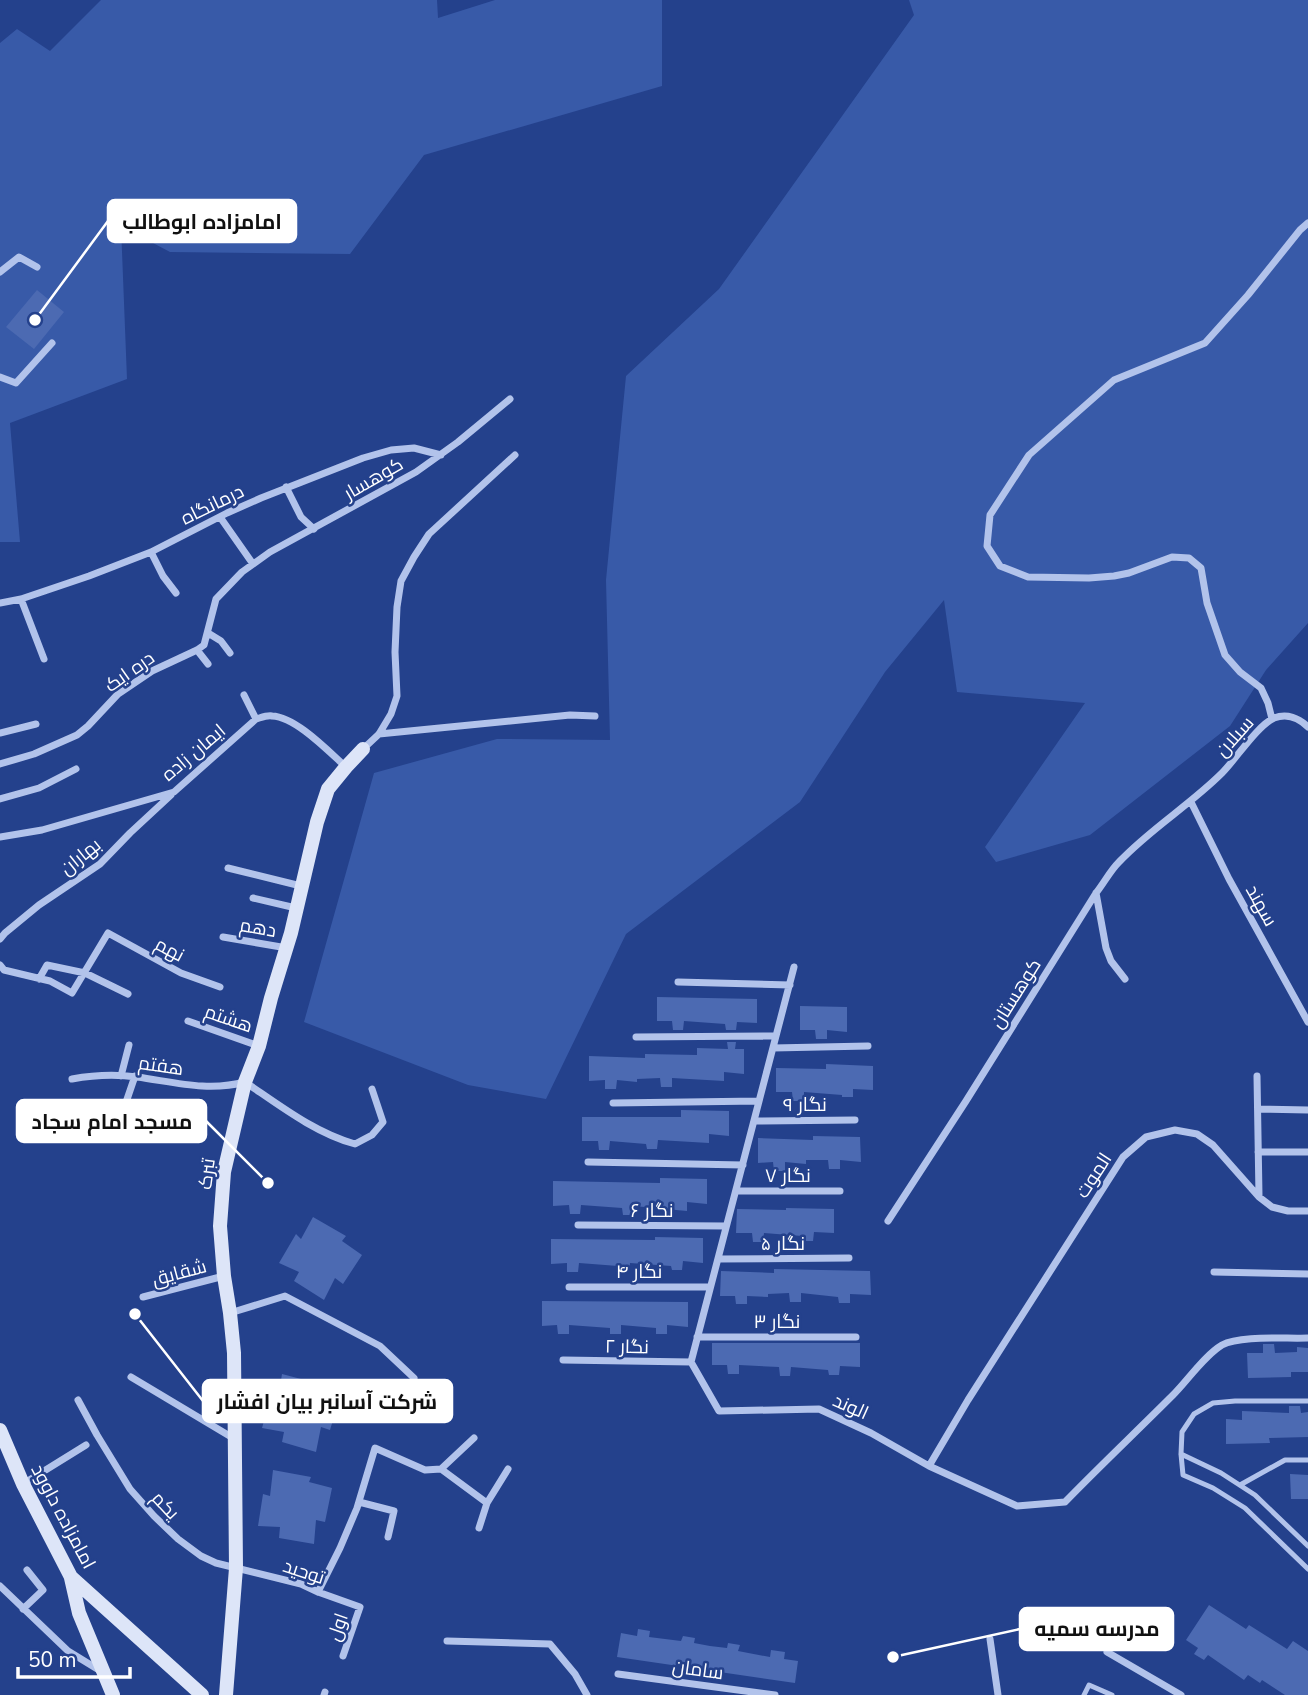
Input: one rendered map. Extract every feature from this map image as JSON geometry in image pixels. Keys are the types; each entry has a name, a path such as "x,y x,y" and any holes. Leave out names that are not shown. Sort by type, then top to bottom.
{"street":[{"path":"1272,719 1261,688 1240,672 1225,655 1207,603 1201,568 1189,558 1172,558 1114,576 1028,577 1000,566 987,546 990,515 1030,456 1114,380 1205,342 1308,223"},
{"path":"0,272 19,257 37,267"},
{"path":"0,377 16,383 52,343"},
{"name":"کوهسار","path":"208,634 216,599 242,572 270,552 416,472 458,442 510,398"},
{"name":"درمانگاه","path":"0,603 21,599 151,552 286,487 363,458 391,450 414,448 441,455"},
{"name":"تبرک","path":"226,1695 236,1568 234,1353 220,1226 223,1172 245,1082 260,1046 317,822 328,789 379,734 391,714 397,696 395,652 401,582 429,534 515,456"},
{"path":"286,487 301,517 313,530"},
{"path":"219,517 253,564"},
{"path":"151,552 163,576 176,593"},
{"path":"21,599 44,659"},
{"path":"208,664 197,650 204,645 208,634 221,641 230,653"},
{"name":"دره ایک","path":"0,764 33,754 77,735 118,694 152,671 197,650"},
{"path":"244,695 256,719 272,715 288,720 346,767"},
{"path":"379,734 570,715 594,716"},
{"name":"سبلان","path":"1191,802 1272,719 1293,717 1308,727"},
{"name":"ایمان زاده","path":"0,836 42,830 174,792 256,719"},
{"path":"0,733 36,724"},
{"path":"0,799 39,789 76,769"},
{"name":"بهاران","path":"0,939 39,905 100,864 174,792"},
{"name":"کوهستان","path":"888,1221 1096,893 1118,863 1191,802"},
{"name":"سهند","path":"1191,802 1229,879 1308,1022"},
{"path":"228,868 302,886"},
{"path":"1096,893 1106,948 1111,961 1125,979"},
{"path":"253,898 297,909"},
{"name":"نهم","path":"85,973 108,933 181,973 220,987"},
{"name":"دهم","path":"223,937 287,948"},
{"path":"0,965 4,970 50,981 72,993 85,973"},
{"path":"39,979 47,965 85,973 128,995"},
{"path":"691,1362 794,967"},
{"path":"678,982 790,985"},
{"name":"هشتم","path":"188,1021 260,1046"},
{"path":"636,1037 776,1036"},
{"path":"121,1076 129,1045"},
{"path":"773,1048 868,1046"},
{"name":"هفتم","path":"72,1079 103,1074 216,1088 245,1082"},
{"path":"123,1111 135,1076"},
{"path":"1257,1076 1259,1196"},
{"path":"245,1082 296,1116 341,1140 355,1144 372,1135 383,1122 372,1089"},
{"path":"613,1103 759,1101"},
{"path":"1258,1109 1308,1110"},
{"name":"نگار ۹","path":"754,1121 855,1120"},
{"name":"الموت","path":"929,1466 1123,1157 1146,1137 1175,1130 1197,1134 1213,1144 1272,1208 1308,1211"},
{"path":"1258,1152 1308,1152"},
{"path":"588,1162 743,1165"},
{"name":"نگار ۷","path":"736,1191 840,1191"},
{"name":"نگار ۶","path":"578,1225 726,1226"},
{"name":"نگار ۵","path":"718,1259 849,1258"},
{"path":"1214,1272 1308,1274"},
{"name":"شقایق","path":"143,1297 224,1276"},
{"name":"نگار ۴","path":"569,1287 710,1287"},
{"path":"230,1313 285,1296 380,1346 414,1378"},
{"name":"نگار ۳","path":"697,1337 856,1337"},
{"name":"الوند","path":"691,1362 719,1411 819,1409 871,1433 929,1466 1017,1506 1065,1502 1222,1345 1242,1339 1308,1338"},
{"name":"نگار ۲","path":"563,1360 691,1362"},
{"path":"131,1377 234,1439"},
{"name":"یکم","path":"78,1400 130,1489 178,1539 201,1556 236,1568"},
{"name":"امامزاده داوود","path":"0,1430 23,1484 71,1577 202,1695"},
{"path":"318,1592 359,1502 375,1448 425,1470 441,1469 474,1438"},
{"path":"23,1484 86,1445"},
{"path":"441,1469 487,1503"},
{"path":"479,1528 487,1503 508,1469"},
{"path":"359,1502 394,1511 388,1537"},
{"name":"توحید","path":"236,1568 301,1584 360,1607"},
{"path":"23,1609 43,1590 27,1570"},
{"path":"71,1577 79,1613 113,1695"},
{"path":"0,1586 68,1651 103,1672"},
{"name":"اول","path":"343,1656 360,1607"},
{"path":"990,1639 998,1695"},
{"path":"447,1641 550,1644 575,1674 587,1695"},
{"path":"1107,1652 1181,1695"},
{"name":"سامان","path":"618,1674 775,1695"}],"lane":[{"path":"1308,1401 1213,1403 1194,1414 1182,1432 1181,1454 1183,1475 1213,1488 1244,1508 1308,1569"},
{"path":"1181,1454 1221,1473 1255,1495 1308,1546"},
{"path":"1240,1485 1285,1460 1308,1460"},
{"path":"1084,1695 1089,1685 1112,1695"}],"shaded area":[{"path":"101,0 437,0 438,18 495,0 662,0 662,86 424,155 350,254 170,252 121,226 127,379 10,423 20,542 0,542 0,43 17,29 50,51"},
{"path":"909,0 1308,0 1308,623 1266,670 1230,726 1090,835 996,862 985,847 1085,703 957,692 944,600 885,672 800,802 626,934 546,1099 468,1085 304,1022 374,773 497,739 610,740 606,580 626,376 719,289 914,15"}],"building":[{"path":"37,290 64,312 34,349 6,327"},
{"path":"657,997 757,999 757,1023 737,1022 736,1030 726,1030 725,1024 684,1021 683,1030 673,1030 672,1021 657,1021"},
{"path":"800,1006 847,1007 847,1032 827,1030 827,1039 816,1039 815,1030 800,1030"},
{"path":"727,1042 736,1042 735,1049 744,1049 744,1074 724,1072 724,1081 672,1078 672,1087 661,1087 660,1078 637,1079 637,1082 617,1080 616,1089 605,1089 605,1080 589,1081 589,1056 645,1058 645,1054 697,1055 697,1048 728,1049"},
{"path":"826,1064 873,1066 873,1090 853,1089 853,1097 804,1092 804,1101 793,1101 792,1092 776,1092 776,1068 826,1069"},
{"path":"681,1110 729,1111 729,1136 709,1134 709,1143 658,1140 657,1149 647,1149 646,1144 610,1141 609,1150 599,1150 598,1141 582,1141 582,1117 681,1117"},
{"path":"813,1136 860,1137 861,1162 840,1160 840,1169 829,1169 828,1160 806,1160 806,1164 785,1162 785,1171 774,1171 773,1162 758,1163 758,1138 813,1140"},
{"path":"660,1178 707,1179 707,1204 687,1202 687,1211 634,1206 633,1215 623,1215 622,1208 581,1205 580,1214 570,1214 569,1205 553,1206 553,1181 660,1183"},
{"path":"737,1209 834,1209 834,1233 814,1232 813,1241 803,1241 802,1236 764,1233 763,1242 753,1242 752,1233 736,1233"},
{"path":"313,1217 346,1236 342,1241 362,1255 343,1284 335,1278 324,1300 294,1281 299,1272 279,1263 296,1234 301,1239"},
{"path":"655,1237 703,1238 703,1263 683,1261 682,1270 672,1270 671,1266 630,1263 629,1272 619,1272 618,1266 579,1263 578,1272 567,1272 567,1263 551,1264 551,1239 655,1240"},
{"path":"774,1269 870,1271 871,1295 850,1294 850,1303 839,1303 838,1297 801,1293 801,1302 790,1302 789,1293 768,1294 768,1297 747,1296 747,1304 736,1304 735,1296 720,1296 721,1271 774,1273"},
{"path":"542,1301 688,1302 688,1327 667,1325 667,1334 656,1334 656,1328 621,1325 621,1334 610,1334 610,1328 569,1325 569,1334 558,1334 557,1325 542,1326"},
{"path":"712,1343 860,1343 860,1367 840,1366 839,1375 829,1375 828,1370 791,1367 790,1376 780,1376 779,1367 739,1365 739,1374 728,1374 727,1365 712,1365"},
{"path":"1263,1344 1274,1344 1275,1353 1297,1352 1297,1347 1308,1348 1308,1372 1291,1372 1291,1377 1248,1378 1247,1353 1263,1353"},
{"path":"282,1374 320,1384 317,1389 340,1397 330,1430 321,1427 316,1452 282,1442 284,1432 262,1428 271,1396 278,1399"},
{"path":"1289,1406 1300,1406 1301,1413 1308,1412 1308,1437 1269,1438 1270,1443 1226,1444 1226,1419 1242,1420 1242,1411 1289,1413"},
{"path":"273,1470 311,1477 309,1482 332,1488 325,1522 316,1520 314,1544 279,1538 280,1527 258,1526 263,1494 270,1496"},
{"path":"1290,1474 1308,1475 1308,1499 1291,1499"},
{"path":"1209,1605 1246,1629 1249,1625 1287,1649 1293,1641 1308,1651 1308,1695 1285,1695 1262,1680 1260,1683 1248,1675 1244,1680 1208,1655 1204,1660 1194,1654 1198,1648 1186,1640"},
{"path":"638,1629 650,1631 649,1637 681,1641 683,1636 695,1638 694,1643 727,1648 728,1643 740,1645 738,1651 770,1657 771,1650 785,1652 784,1659 798,1661 795,1683 617,1657 621,1633 637,1636"}],"place":[{"name":"امامزاده ابوطالب","path":"35,320"},
{"name":"مسجد امام سجاد","path":"268,1183"},
{"name":"شرکت آسانبر بیان افشار","path":"135,1314"},
{"name":"مدرسه سمیه","path":"893,1657"}]}
